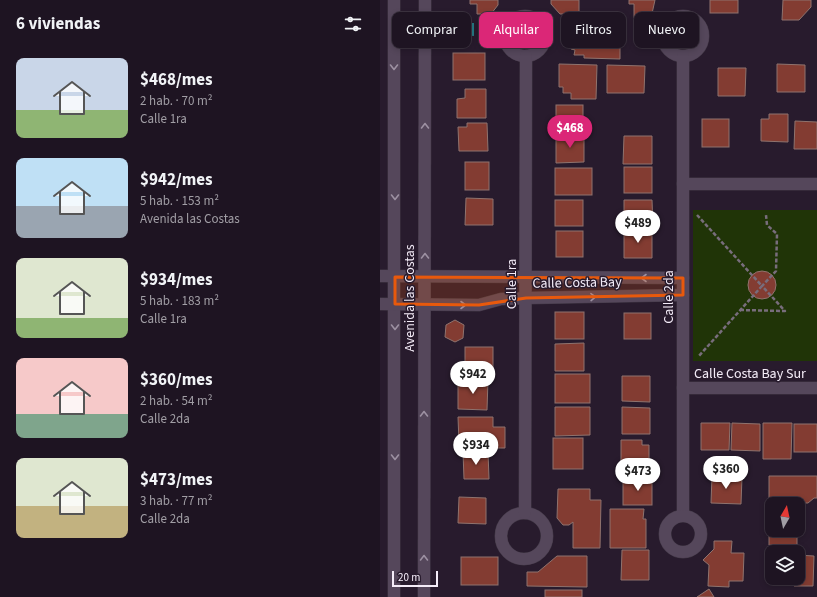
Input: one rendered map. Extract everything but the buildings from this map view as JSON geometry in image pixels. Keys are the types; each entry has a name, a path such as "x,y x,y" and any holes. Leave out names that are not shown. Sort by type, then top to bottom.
{"street":[{"name":"Avenida las Costas","path":"394,0 394,597"},
{"name":"Avenida las Costas","path":"424,597 425,0"},
{"name":"Calle 1ra","path":"525,513 526,56"},
{"name":"Calle 2da","path":"683,56 683,515"},
{"path":"683,184 817,184"},
{"path":"380,276 395,277"},
{"name":"Calle Costa Bay","path":"395,277 683,278"},
{"name":"Calle Costa Bay","path":"395,304 479,305 501,299 683,295"},
{"path":"380,304 395,304"},
{"name":"Calle Costa Bay Sur","path":"683,388 817,388"}],"path":[{"path":"697,215 785,311 740,310"},
{"path":"698,357 776,271 777,234 768,225 766,215"}],"highlighted area":[{"path":"395,277 683,278 683,295 526,298 479,305 395,304"}],"green space":[{"path":"693,210 817,210 817,361 693,361"}],"water":[{"path":"471,23 474,23 474,36 471,36"}]}
